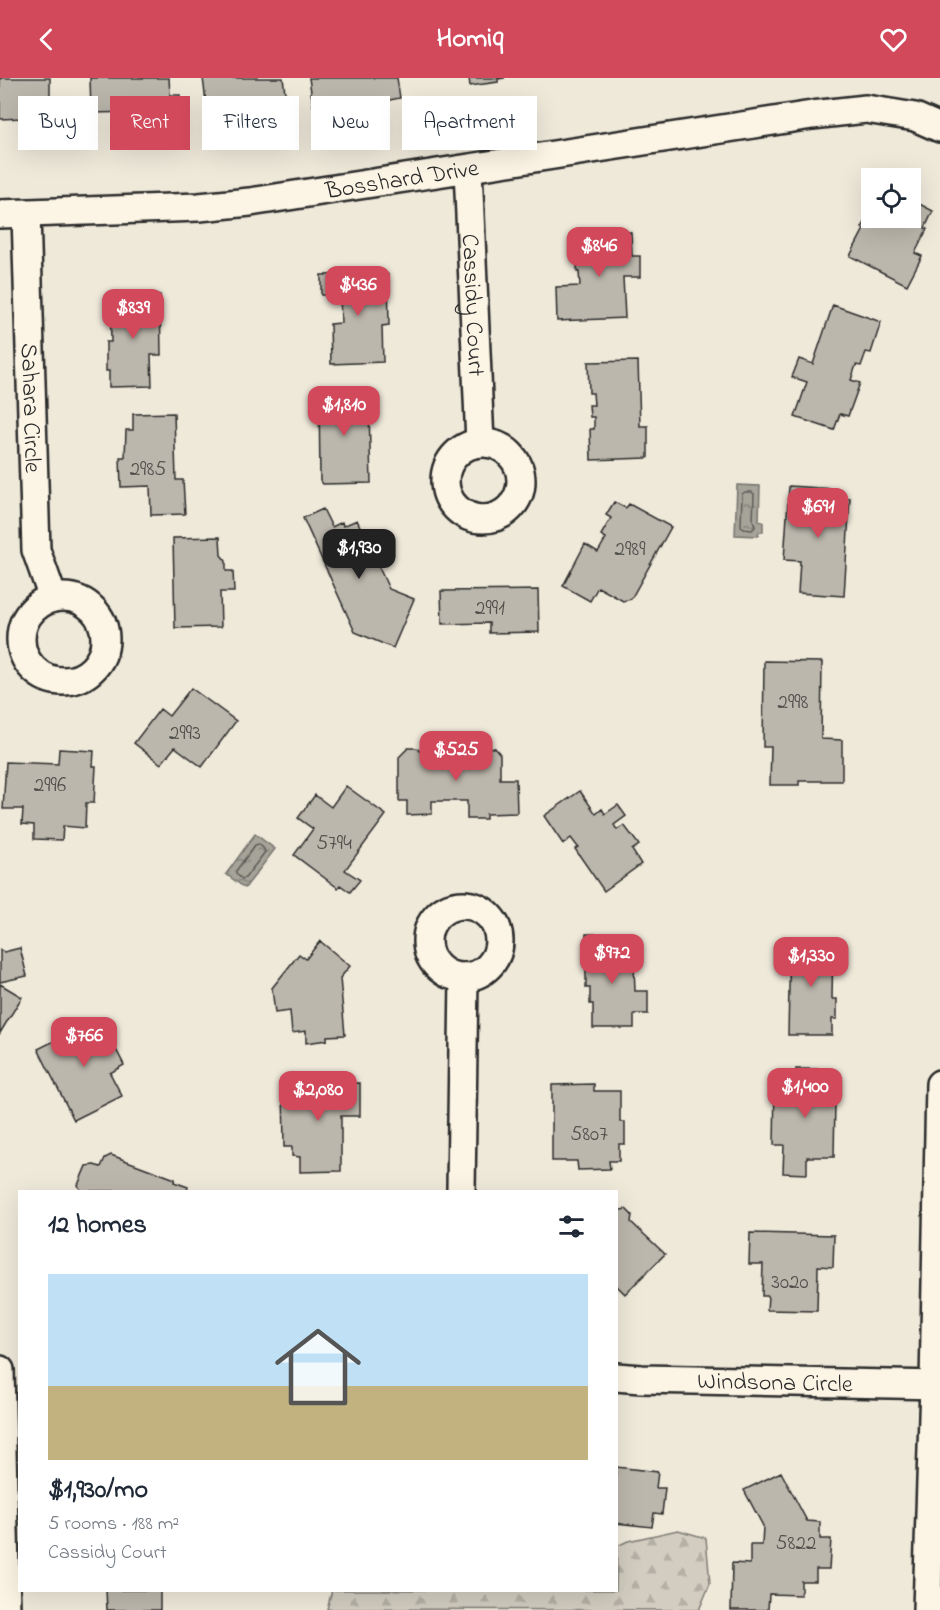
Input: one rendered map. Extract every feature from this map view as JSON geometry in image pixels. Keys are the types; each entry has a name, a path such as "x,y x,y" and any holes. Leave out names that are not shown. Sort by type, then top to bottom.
{"street":[{"name":"Bosshard Drive","path":"13,214 199,207 240,203 866,109 915,117 940,128"},
{"name":"Cassidy Court","path":"468,169 480,443"},
{"name":"Sahara Circle","path":"13,214 36,550 53,598"},
{"path":"461,1190 464,977"},
{"path":"927,1610 937,1384 940,1084"},
{"path":"0,1370 6,1610"},
{"name":"Windsona Circle","path":"618,1377 937,1384"}],"green space":[{"path":"678,1530 706,1538 710,1584 699,1610 327,1609 331,1592 618,1592 618,1546 628,1541"}],"water":[{"path":"737,485 760,486 759,521 763,522 763,532 759,532 758,536 735,535"},
{"path":"255,834 275,849 245,888 226,874"}],"building":[{"path":"0,78 50,78 50,96 18,96 18,118 0,119"},
{"path":"90,78 169,78 170,95 180,95 110,96 110,113 98,113 98,96 91,96"},
{"path":"203,78 283,78 286,96 205,96"},
{"path":"309,78 397,78 400,98 390,100 390,96 312,96"},
{"path":"469,78 505,78 498,79 498,82 470,86"},
{"path":"921,205 933,211 915,253 922,256 907,285 850,256 864,229 862,228 921,228"},
{"path":"631,232 632,256 640,256 640,277 623,277 625,318 557,321 556,287 580,286 579,272 577,272 578,233"},
{"path":"388,274 389,325 382,326 383,362 331,364 330,324 341,323 340,295 321,295 321,275"},
{"path":"160,295 161,355 151,355 152,386 109,387 109,371 106,371 106,342 111,342 110,296"},
{"path":"833,305 881,322 871,353 866,352 861,366 856,365 851,380 860,383 848,416 840,414 834,430 795,417 807,382 792,377 799,359 813,364"},
{"path":"638,361 640,426 648,426 648,458 591,460 590,429 594,429 594,417 590,417 589,405 594,405 593,393 589,393 588,362"},
{"path":"319,389 356,389 365,398 365,411 369,411 371,483 323,484 320,480"},
{"path":"174,413 176,480 183,480 185,514 151,515 150,486 121,487 120,457 125,457 126,430 133,430 133,414"},
{"path":"789,486 835,489 834,497 850,498 844,596 798,593 800,561 784,560"},
{"path":"614,502 626,508 629,504 671,527 631,599 623,601 598,587 590,601 563,586 585,544 598,552 606,538 601,535 611,518 606,515"},
{"path":"323,509 332,527 342,522 343,526 357,520 389,589 414,599 393,648 355,632 303,518"},
{"path":"220,537 221,555 226,561 226,571 233,571 234,592 220,592 221,627 175,628 173,538"},
{"path":"538,590 539,632 489,633 489,623 442,624 441,591"},
{"path":"764,661 822,662 821,739 842,740 842,781 799,781 799,785 770,785 771,747 763,747"},
{"path":"191,688 236,721 202,767 175,747 161,764 134,743 160,709 169,716"},
{"path":"483,747 495,748 500,754 500,779 516,779 517,813 486,814 486,819 467,819 467,801 432,801 432,814 407,815 407,801 399,801 399,757 408,748 417,748 422,753 478,753"},
{"path":"59,749 94,751 93,766 96,766 94,803 86,803 85,828 63,826 62,840 34,839 34,825 22,824 23,809 3,809 6,762 58,764"},
{"path":"346,786 386,815 345,870 360,880 350,892 340,885 338,888 294,855 313,829 298,818 315,795 331,807"},
{"path":"580,791 596,814 602,809 605,814 618,805 626,816 614,825 617,830 624,825 639,845 632,850 641,864 604,891 575,849 578,847 571,838 563,844 544,816"},
{"path":"586,934 618,934 618,965 634,965 635,991 648,991 648,1014 634,1014 634,1028 593,1028 593,1004 590,1004 590,988 586,988"},
{"path":"790,940 833,941 832,999 837,999 837,1019 832,1019 832,1035 788,1035"},
{"path":"320,941 350,966 340,978 345,1035 327,1036 327,1040 306,1043 306,1031 292,1033 290,1011 275,1013 272,988 299,954 306,959"},
{"path":"20,948 27,976 0,982 0,950 4,952"},
{"path":"0,984 22,997 0,1033"},
{"path":"100,1018 124,1065 110,1073 122,1096 74,1120 38,1049"},
{"path":"796,1069 829,1069 828,1095 835,1101 834,1157 807,1157 807,1174 783,1173 784,1145 774,1145 775,1084 795,1084"},
{"path":"360,1083 360,1116 341,1116 341,1171 300,1172 300,1157 292,1156 292,1147 284,1147 283,1084"},
{"path":"594,1084 594,1091 620,1091 620,1122 625,1122 625,1144 619,1144 619,1161 609,1161 610,1169 578,1170 577,1161 552,1161 552,1085"},
{"path":"111,1155 175,1179 174,1182 188,1187 187,1190 80,1190 78,1185 86,1166 101,1167 105,1158"},
{"path":"626,1209 632,1215 631,1222 665,1254 625,1294 618,1287 618,1211"},
{"path":"750,1233 834,1235 833,1267 818,1266 817,1311 767,1310 768,1296 762,1296 763,1264 749,1264"},
{"path":"618,1467 658,1472 656,1488 665,1488 662,1514 654,1513 652,1527 618,1523"},
{"path":"781,1472 807,1521 820,1522 820,1539 831,1539 829,1569 816,1569 816,1581 801,1581 801,1595 769,1594 768,1610 731,1610 732,1563 750,1564 750,1545 762,1545 763,1526 744,1490"},
{"path":"106,1592 160,1592 160,1610 107,1610"}]}
